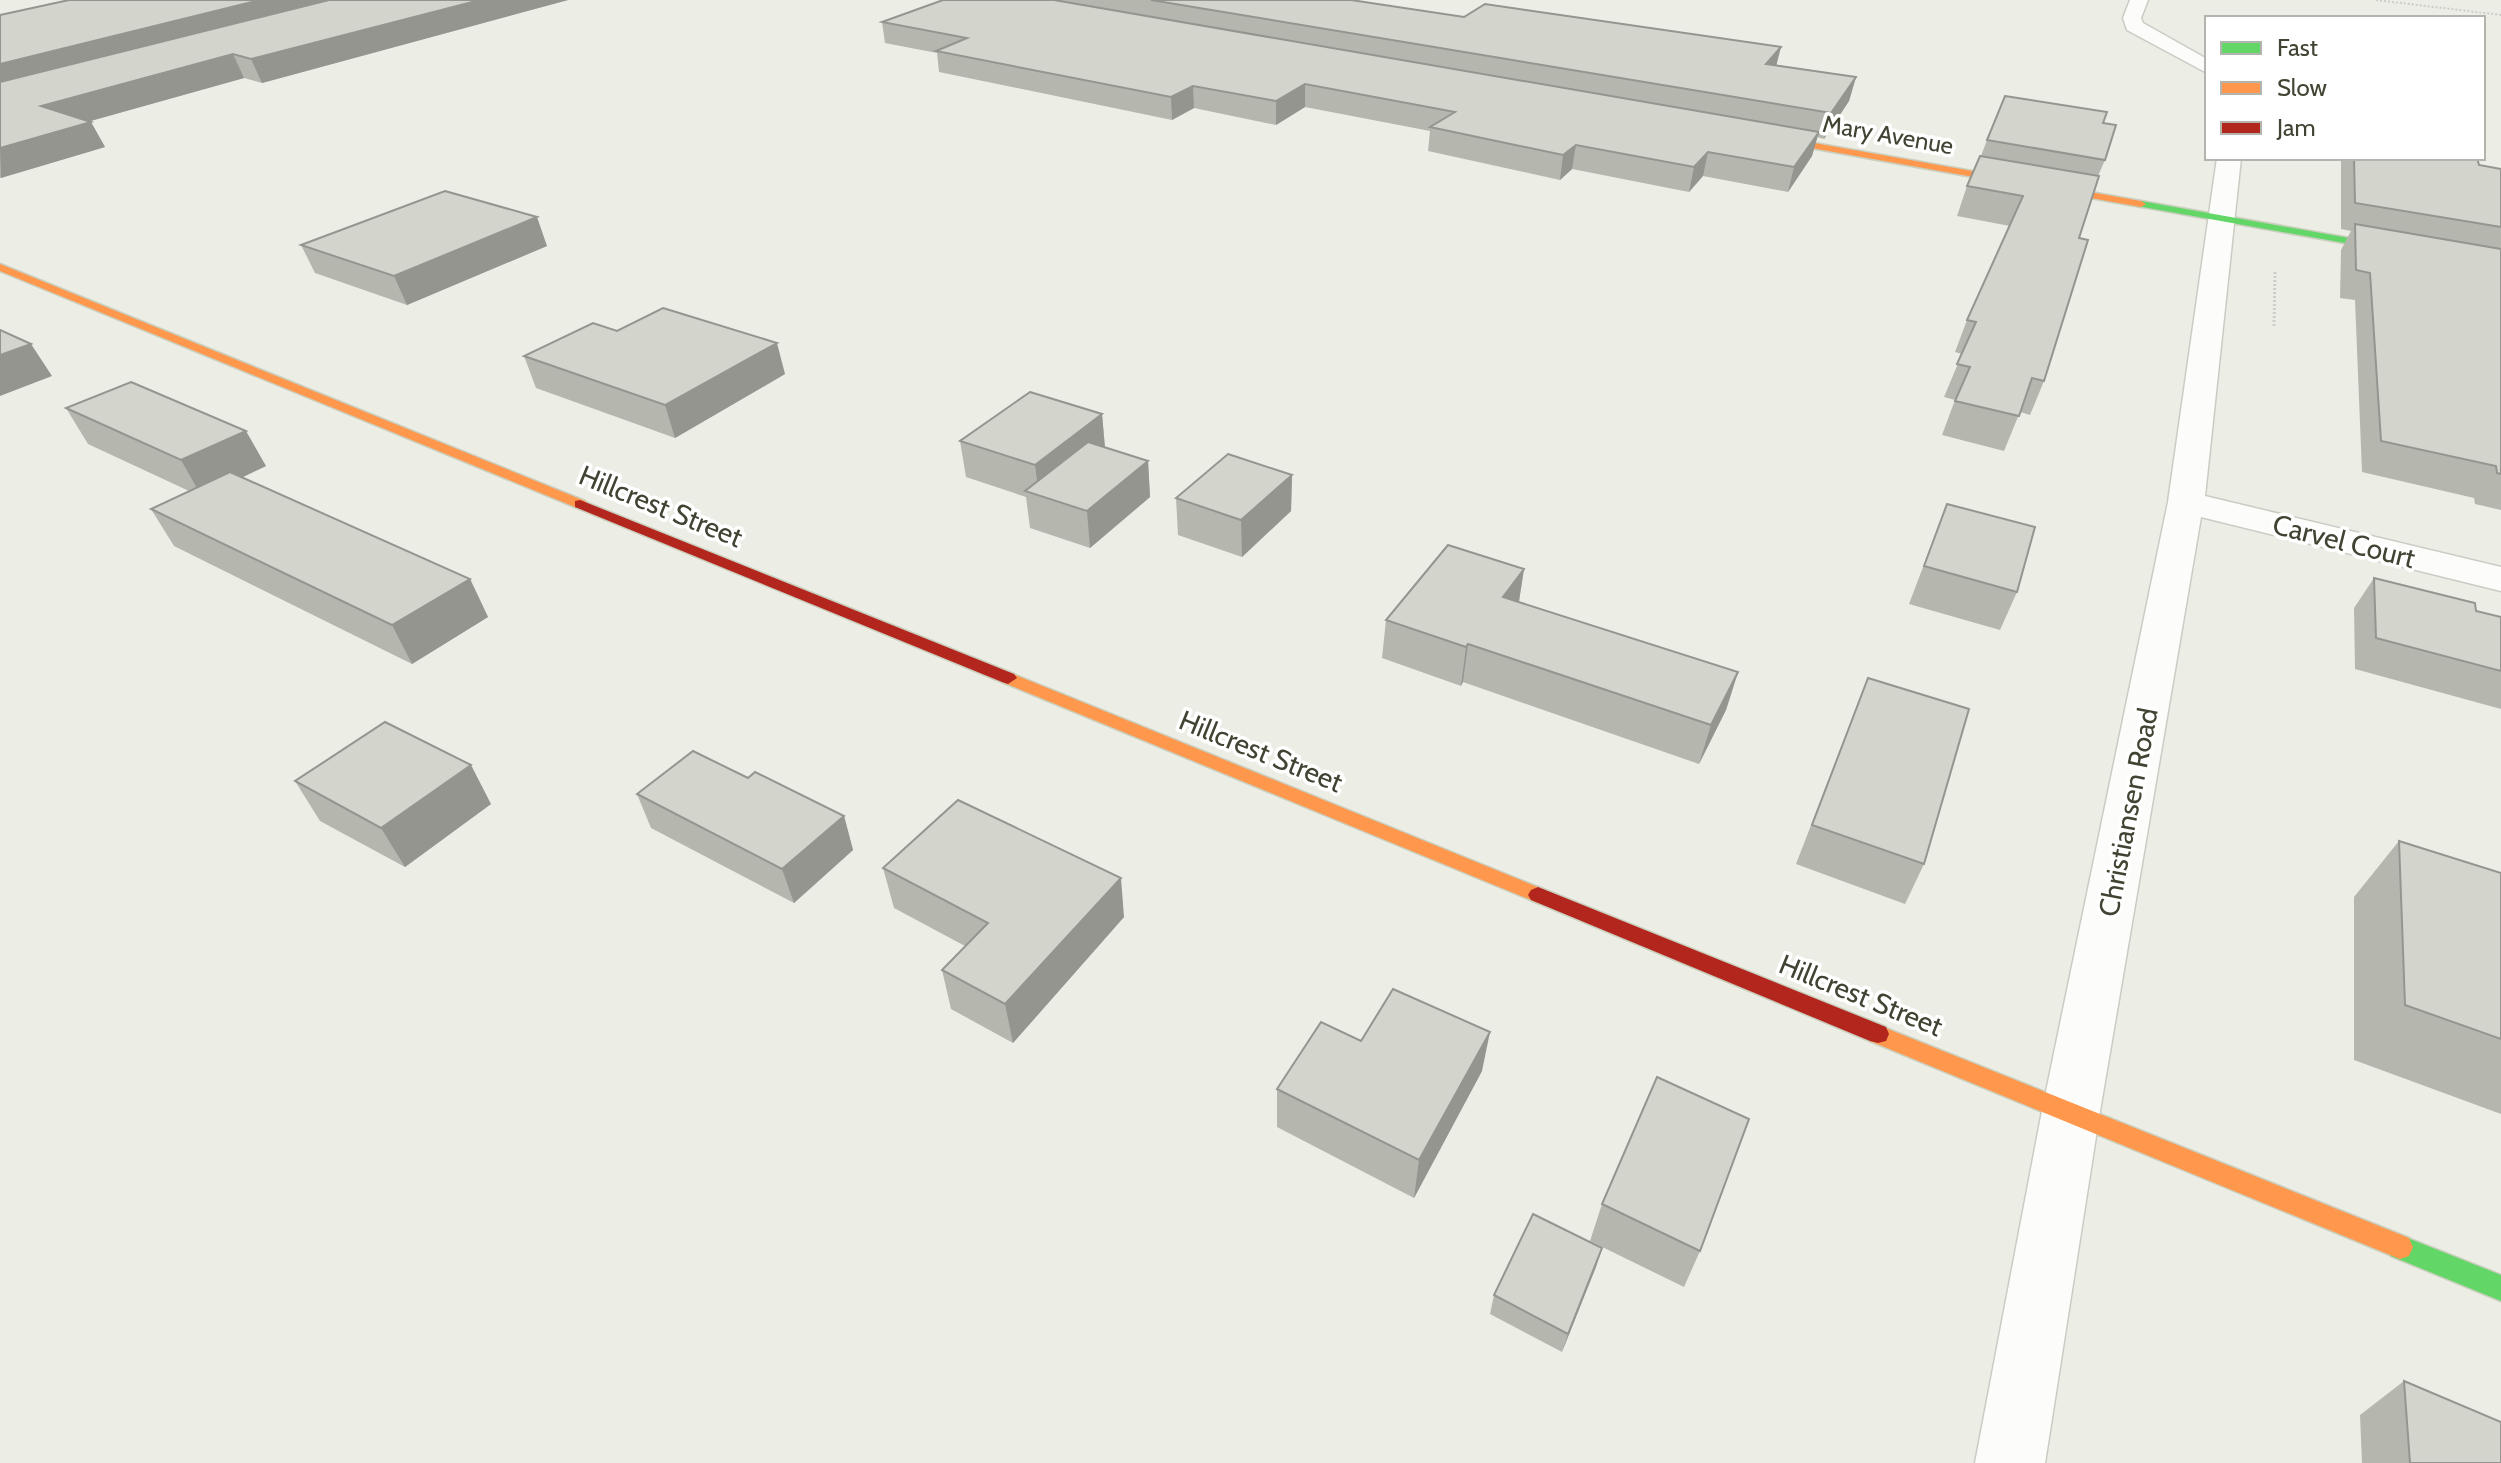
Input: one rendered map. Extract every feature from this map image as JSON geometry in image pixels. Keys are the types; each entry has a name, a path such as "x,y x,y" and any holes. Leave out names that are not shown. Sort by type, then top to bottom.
{"street":[{"path":"2139,0 2132,18 2134,26 2205,66"},
{"name":"Mary Avenue","path":"1735,132 2501,268"},
{"name":"Christiansen Road","path":"2010,1463 2071,1111 2186,502 2229,160"},
{"name":"Hillcrest Street","path":"0,267 2501,1288"},
{"name":"Carvel Court","path":"2186,502 2501,579"}],"path":[{"path":"2376,0 2501,15"},
{"path":"2274,326 2275,265"}],"building":[{"path":"69,0 260,0 0,64 0,15"},
{"path":"329,0 480,0 251,59 233,54 41,106 91,122 0,148 0,82"},
{"path":"943,0 1054,0 1819,132 1794,167 1708,152 1694,167 1576,145 1563,155 1430,127 1455,112 1305,84 1276,101 1193,86 1171,97 936,51 967,38 882,22"},
{"path":"1151,0 1351,0 1464,17 1485,4 1781,47 1766,64 1856,77 1831,113"},
{"path":"2005,96 2107,112 2103,123 2116,125 2105,160 1987,140"},
{"path":"1980,156 2099,176 2079,238 2088,240 2044,381 2032,378 2019,416 1955,401 1970,367 1957,364 1976,322 1967,320 2023,196 1967,186"},
{"path":"2354,160 2478,160 2479,165 2501,169 2501,227 2355,203"},
{"path":"445,191 537,217 394,276 301,245"},
{"path":"2355,224 2501,249 2501,474 2497,473 2496,466 2381,441 2370,273 2356,270"},
{"path":"663,308 777,343 665,405 524,356 593,323 617,331"},
{"path":"0,330 31,344 0,355"},
{"path":"131,382 246,431 181,460 66,408"},
{"path":"1030,392 1102,414 1035,465 960,441"},
{"path":"1088,442 1148,461 1087,511 1025,491"},
{"path":"1228,454 1292,475 1241,520 1176,498"},
{"path":"230,472 470,579 392,625 151,509"},
{"path":"1947,504 2035,527 2017,592 1924,566"},
{"path":"1448,545 1524,569 1503,597 1738,672 1711,725 1386,620"},
{"path":"2374,578 2475,603 2476,611 2501,617 2501,671 2376,638"},
{"path":"1868,678 1969,709 1924,864 1812,825"},
{"path":"385,722 471,765 381,828 295,781"},
{"path":"693,751 748,778 755,772 844,816 782,869 637,794"},
{"path":"958,800 1121,878 1005,1004 942,970 988,923 883,868"},
{"path":"2399,841 2501,873 2501,1039 2405,1005"},
{"path":"1393,989 1490,1032 1419,1160 1277,1089 1321,1022 1361,1041"},
{"path":"1657,1077 1749,1119 1700,1251 1602,1204"},
{"path":"1533,1214 1602,1248 1568,1334 1494,1295"},
{"path":"2404,1381 2501,1422 2501,1463 2410,1463"}],"traffic: fast":[{"path":"2141,204 2501,268"},
{"path":"2400,1247 2501,1288"}],"traffic: slow":[{"path":"1758,136 2141,204"},
{"path":"0,267 580,504"},
{"path":"1008,678 1538,895"},
{"path":"1878,1034 2400,1247"}],"traffic: jam":[{"path":"580,504 1008,678"},
{"path":"1538,895 1878,1034"}]}
